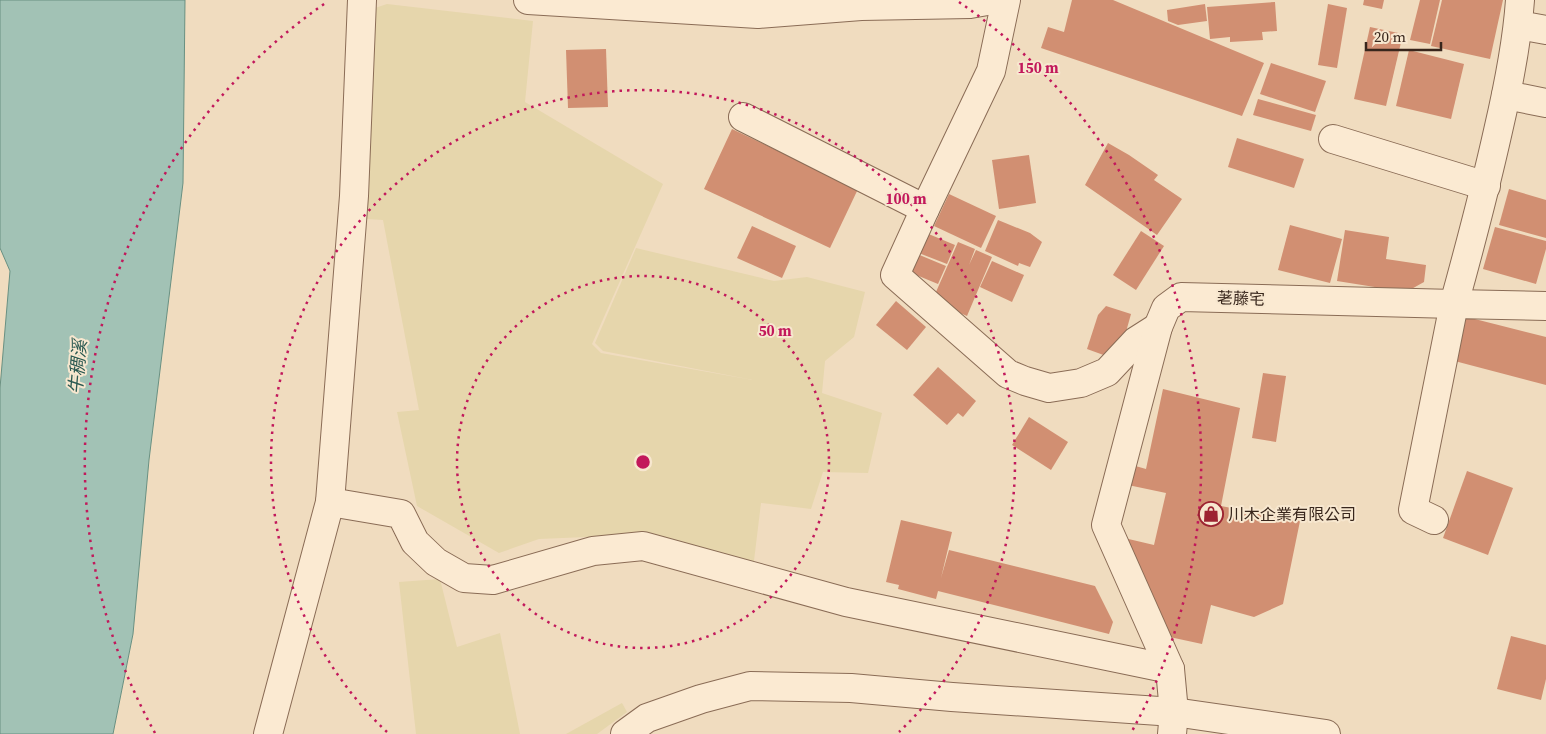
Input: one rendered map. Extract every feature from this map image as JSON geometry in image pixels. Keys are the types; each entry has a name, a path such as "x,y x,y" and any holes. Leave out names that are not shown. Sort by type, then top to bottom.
{"street":[{"path":"268,734 330,502 354,196 362,0"},
{"path":"528,0 758,14 862,3 970,4 993,0"},
{"path":"1006,0 991,72 924,209 895,275 1008,374 1049,388 1081,383 1107,372 1136,341 1158,327"},
{"path":"1434,520 1413,510 1454,304 1486,186 1506,95 1519,12 1546,30"},
{"path":"1506,95 1546,103"},
{"path":"743,117 924,209"},
{"path":"1333,139 1486,186"},
{"name":"荖藤宅","path":"1173,726 1170,669 1106,525 1158,327 1166,308 1181,296 1546,306"},
{"path":"330,502 401,514 415,542 436,562 464,578 493,580 593,551 644,546 846,602 1170,669"},
{"path":"625,734 647,718 701,699 750,686 851,688 952,697 1173,726 1326,734"}],"shaded area":[{"path":"387,4 533,21 525,102 663,184 592,344 601,353 753,380 603,351 595,343 636,248 774,281 807,277 865,292 854,337 825,361 822,393 882,413 868,473 823,472 811,509 761,503 753,569 587,537 539,539 499,553 417,506 397,412 419,410 383,220 367,219 375,8"},
{"path":"440,579 457,647 500,633 520,734 416,734 399,582"},
{"path":"622,703 627,712 597,734 566,734"}],"water":[{"name":"牛稠溪","path":"0,0 185,0 183,183 149,460 133,634 113,734 0,734 0,388 10,271 0,248"}],"building":[{"path":"1072,0 1113,0 1264,63 1242,116 1041,48 1048,27 1064,32"},
{"path":"1364,0 1384,0 1382,9 1363,5"},
{"path":"1420,0 1440,0 1430,44 1410,40"},
{"path":"1442,0 1503,0 1490,59 1431,46"},
{"path":"1275,2 1277,31 1262,32 1263,40 1230,42 1230,37 1210,39 1207,7"},
{"path":"1205,4 1207,21 1178,25 1168,21 1167,10"},
{"path":"1328,4 1347,8 1337,68 1318,65"},
{"path":"1370,27 1403,34 1386,106 1354,99"},
{"path":"606,49 608,107 568,108 566,50"},
{"path":"1409,50 1464,64 1451,119 1396,106"},
{"path":"1271,63 1326,81 1315,112 1260,94"},
{"path":"1258,99 1316,115 1311,131 1253,115"},
{"path":"732,129 858,189 830,248 704,189"},
{"path":"1237,138 1304,159 1294,188 1228,167"},
{"path":"1108,143 1158,175 1154,180 1182,199 1157,235 1085,185"},
{"path":"1029,155 1036,203 999,209 992,160"},
{"path":"1509,189 1546,200 1546,238 1499,225"},
{"path":"949,194 996,216 981,248 934,226"},
{"path":"998,220 1030,233 1042,242 1030,267 1019,263 1018,266 985,251"},
{"path":"1290,225 1342,239 1330,283 1278,270"},
{"path":"752,226 796,246 782,278 737,258"},
{"path":"1495,227 1546,241 1546,249 1536,284 1483,269"},
{"path":"919,230 955,245 947,264 911,250"},
{"path":"1345,230 1389,237 1386,259 1426,265 1424,282 1406,292 1337,281"},
{"path":"1141,231 1164,246 1136,290 1113,275"},
{"path":"958,242 975,249 969,265 976,250 992,257 967,316 932,301"},
{"path":"910,251 946,266 938,284 909,272"},
{"path":"992,261 1024,275 1012,302 980,287"},
{"path":"896,301 926,327 907,350 876,325"},
{"path":"1106,306 1131,314 1124,339 1109,357 1087,349 1098,315"},
{"path":"1459,315 1546,337 1546,385 1447,359"},
{"path":"938,367 976,401 963,417 958,413 947,425 913,395"},
{"path":"1263,373 1286,376 1276,442 1252,438"},
{"name":"川木企業有限公司","path":"1163,389 1240,408 1221,506 1300,521 1283,604 1254,617 1211,605 1202,644 1165,636 1120,537 1154,545 1166,493 1128,485 1132,465 1146,469"},
{"path":"1029,417 1068,442 1051,470 1012,445"},
{"path":"1467,471 1513,488 1488,555 1443,538"},
{"path":"901,520 952,532 941,578 949,550 1095,586 1113,622 1109,634 938,591 936,599 898,589 899,585 886,582"},
{"path":"1511,636 1546,645 1546,679 1541,700 1497,689"}],"place":[{"name":"川木企業有限公司","path":"1211,514"}]}
